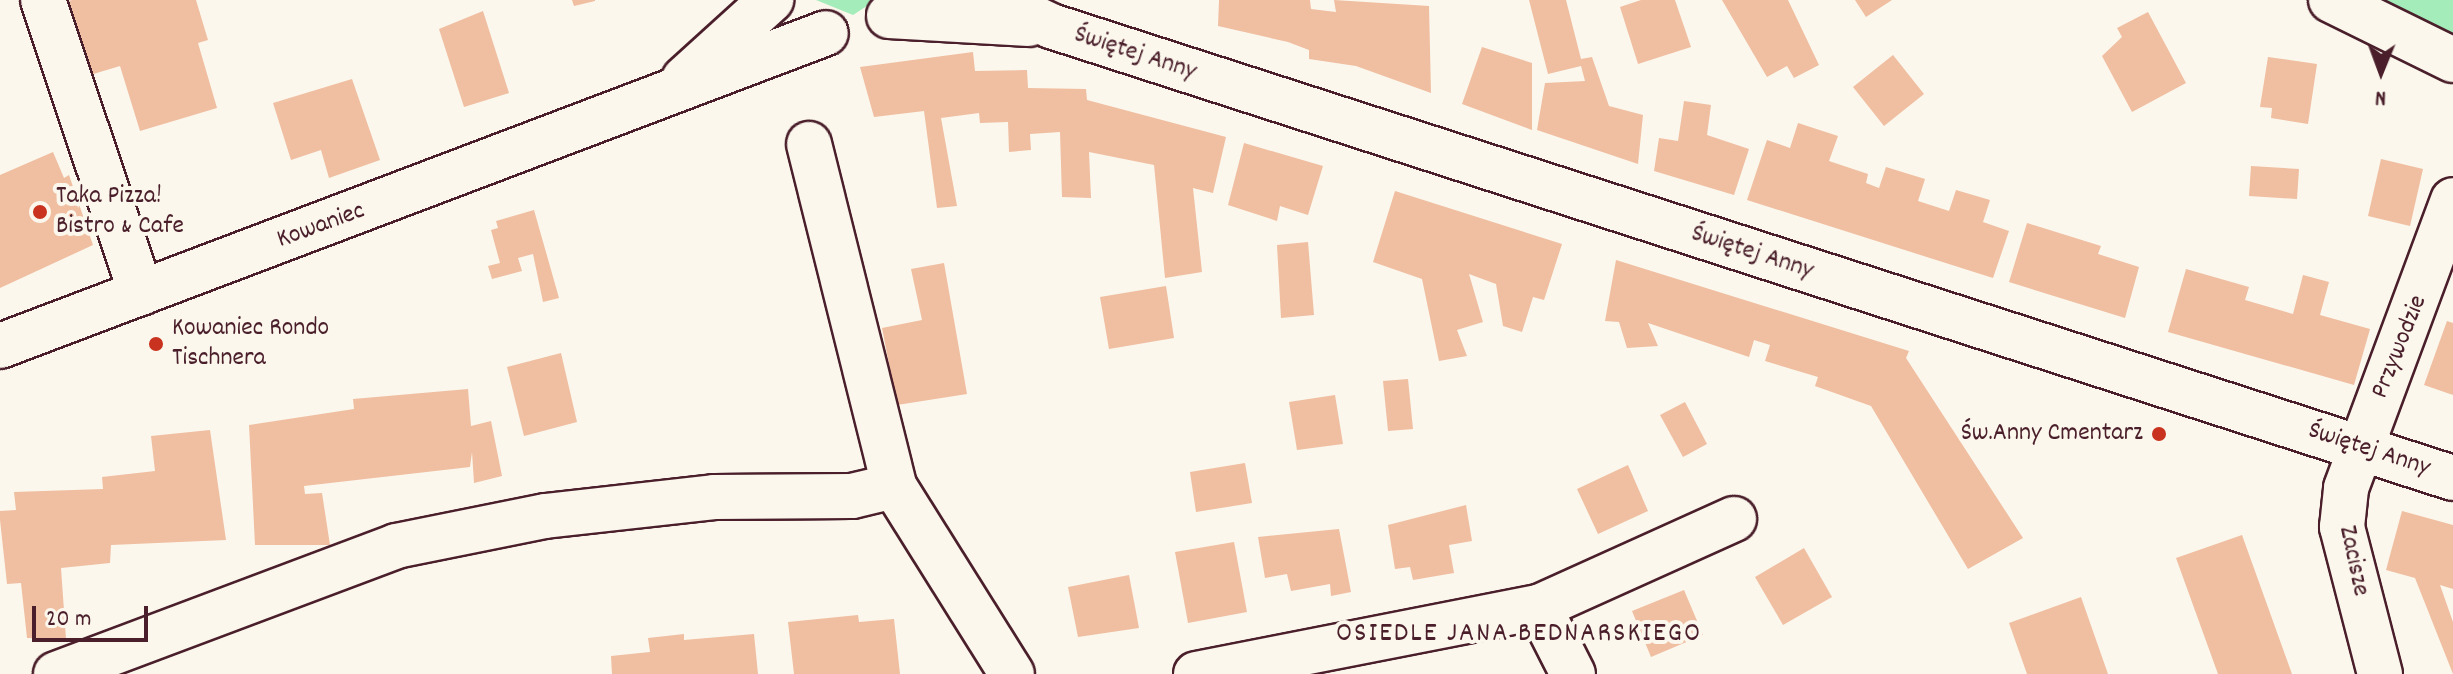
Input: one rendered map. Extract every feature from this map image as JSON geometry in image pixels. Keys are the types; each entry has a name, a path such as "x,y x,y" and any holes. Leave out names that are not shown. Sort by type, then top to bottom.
{"street":[{"path":"43,0 141,293"},
{"name":"Kowaniec","path":"642,107 698,69 771,0"},
{"path":"791,0 826,33"},
{"name":"Świętej Anny","path":"996,0 1051,26 2453,478"},
{"path":"2331,0 2453,60"},
{"name":"Kowaniec","path":"0,346 642,107 826,33 865,32 894,8"},
{"name":"Świętej Anny","path":"894,8 1051,26"},
{"path":"809,144 894,486 1012,674"},
{"name":"Przywodzie","path":"2359,447 2453,200"},
{"name":"Zacisze","path":"2359,447 2342,527 2380,674"},
{"path":"56,674 396,546 545,516 714,497 852,496 894,486"},
{"path":"1196,674 1539,607 1734,519"},
{"path":"1539,607 1573,674"}],"green space":[{"path":"816,0 876,0 853,15"},
{"path":"2364,0 2453,0 2453,43"}],"building":[{"path":"72,0 196,0 208,40 198,43 217,108 140,131 120,66 70,81 48,7"},
{"path":"572,0 595,0 595,1 574,6"},
{"path":"1219,0 1310,0 1311,9 1336,12 1334,0 1429,6 1431,93 1356,66 1309,59 1309,50 1288,42 1218,26"},
{"path":"1529,0 1566,0 1581,59 1592,57 1609,106 1643,115 1638,164 1537,130 1545,83 1585,81 1581,66 1548,74"},
{"path":"1641,0 1675,0 1691,47 1638,64 1620,7"},
{"path":"1722,0 1788,0 1819,65 1794,78 1787,66 1767,77"},
{"path":"1855,0 1892,0 1866,17"},
{"path":"483,11 509,93 464,107 439,29"},
{"path":"2148,12 2186,83 2132,112 2102,56 2122,37 2117,28"},
{"path":"1482,47 1532,63 1532,130 1462,104"},
{"path":"973,52 975,71 1027,70 1028,88 1086,89 1087,100 1226,137 1213,193 1193,188 1202,272 1165,278 1154,165 1089,152 1091,198 1062,197 1060,132 1030,134 1031,150 1009,152 1008,122 980,123 979,113 941,118 957,206 937,208 924,111 874,117 860,67"},
{"path":"1893,55 1924,94 1884,126 1853,87"},
{"path":"2268,57 2317,64 2308,124 2271,118 2272,108 2260,107"},
{"path":"352,79 380,160 329,178 321,150 291,160 273,103"},
{"path":"1684,101 1711,105 1707,135 1749,149 1734,195 1654,171 1659,138 1678,141"},
{"path":"1798,123 1838,136 1829,161 1868,174 1866,183 1879,188 1886,167 1925,179 1918,201 1949,211 1956,190 1990,200 1983,222 2009,231 1993,278 1747,200 1767,140 1790,148"},
{"path":"1244,143 1323,166 1308,215 1280,206 1277,221 1228,205"},
{"name":"Taka Pizza! Bistro & Cafe","path":"53,152 64,178 69,175 93,245 0,288 0,175"},
{"path":"2381,159 2423,169 2410,226 2368,216"},
{"path":"2251,166 2299,169 2297,199 2249,196"},
{"path":"1395,191 1562,244 1544,300 1533,297 1522,332 1503,326 1496,284 1469,274 1483,322 1457,330 1467,356 1439,361 1422,279 1373,262"},
{"path":"534,210 559,298 543,302 533,254 518,258 522,271 492,279 488,266 500,263 491,230 498,228 496,221"},
{"path":"2027,223 2101,246 2098,254 2139,267 2125,318 2009,282"},
{"path":"1308,242 1314,315 1281,318 1277,245"},
{"path":"1616,260 1909,351 1906,358 2023,538 1968,569 1871,406 1815,386 1818,377 1765,361 1770,345 1754,340 1749,357 1648,323 1658,346 1627,348 1619,322 1605,321"},
{"path":"944,263 967,394 897,405 882,328 922,320 911,269"},
{"path":"2186,269 2249,287 2245,300 2293,314 2303,275 2329,282 2320,315 2370,329 2354,385 2168,332"},
{"path":"1166,286 1174,338 1109,349 1100,297"},
{"path":"2447,321 2453,323 2453,395 2424,385"},
{"path":"561,353 577,422 524,436 507,367"},
{"path":"1408,379 1413,429 1388,431 1383,381"},
{"path":"468,389 471,426 491,421 502,476 474,483 472,452 470,467 304,486 305,494 322,493 330,545 255,545 249,425 354,409 353,399"},
{"path":"1335,395 1343,444 1297,450 1289,402"},
{"path":"1685,402 1707,444 1683,457 1660,415"},
{"path":"210,430 226,540 111,545 110,563 61,568 66,639 27,638 21,583 7,584 0,520 0,511 16,510 14,492 103,489 102,477 155,471 151,436"},
{"path":"1245,463 1252,503 1196,512 1190,472"},
{"path":"1628,465 1648,511 1598,534 1577,489"},
{"path":"1466,505 1472,541 1449,545 1454,573 1413,580 1410,567 1395,569 1388,525"},
{"path":"2402,511 2453,525 2453,589 2440,585 2453,622 2453,674 2415,578 2386,570"},
{"path":"1339,529 1351,592 1331,596 1330,584 1291,591 1287,574 1265,578 1258,537"},
{"path":"2242,535 2292,674 2218,674 2176,558"},
{"path":"1234,542 1247,612 1188,623 1175,552"},
{"path":"1804,548 1832,597 1783,625 1755,577"},
{"path":"1129,575 1139,628 1078,637 1068,587"},
{"path":"1684,590 1703,635 1651,657 1632,611"},
{"path":"2081,597 2108,674 2027,674 2009,623"},
{"path":"858,615 859,622 894,619 900,674 794,674 788,622"},
{"path":"684,634 684,640 754,634 758,674 612,674 611,656 650,652 648,638"}],"place":[{"name":"Taka Pizza! Bistro & Cafe","path":"40,212"},
{"name":"Kowaniec Rondo Tischnera","path":"156,344"},
{"name":"Św.Anny Cmentarz","path":"2159,434"}],"district":[{"name":"OSIEDLE JANA BEDNARSKIEGO","path":"1519,635"}]}
